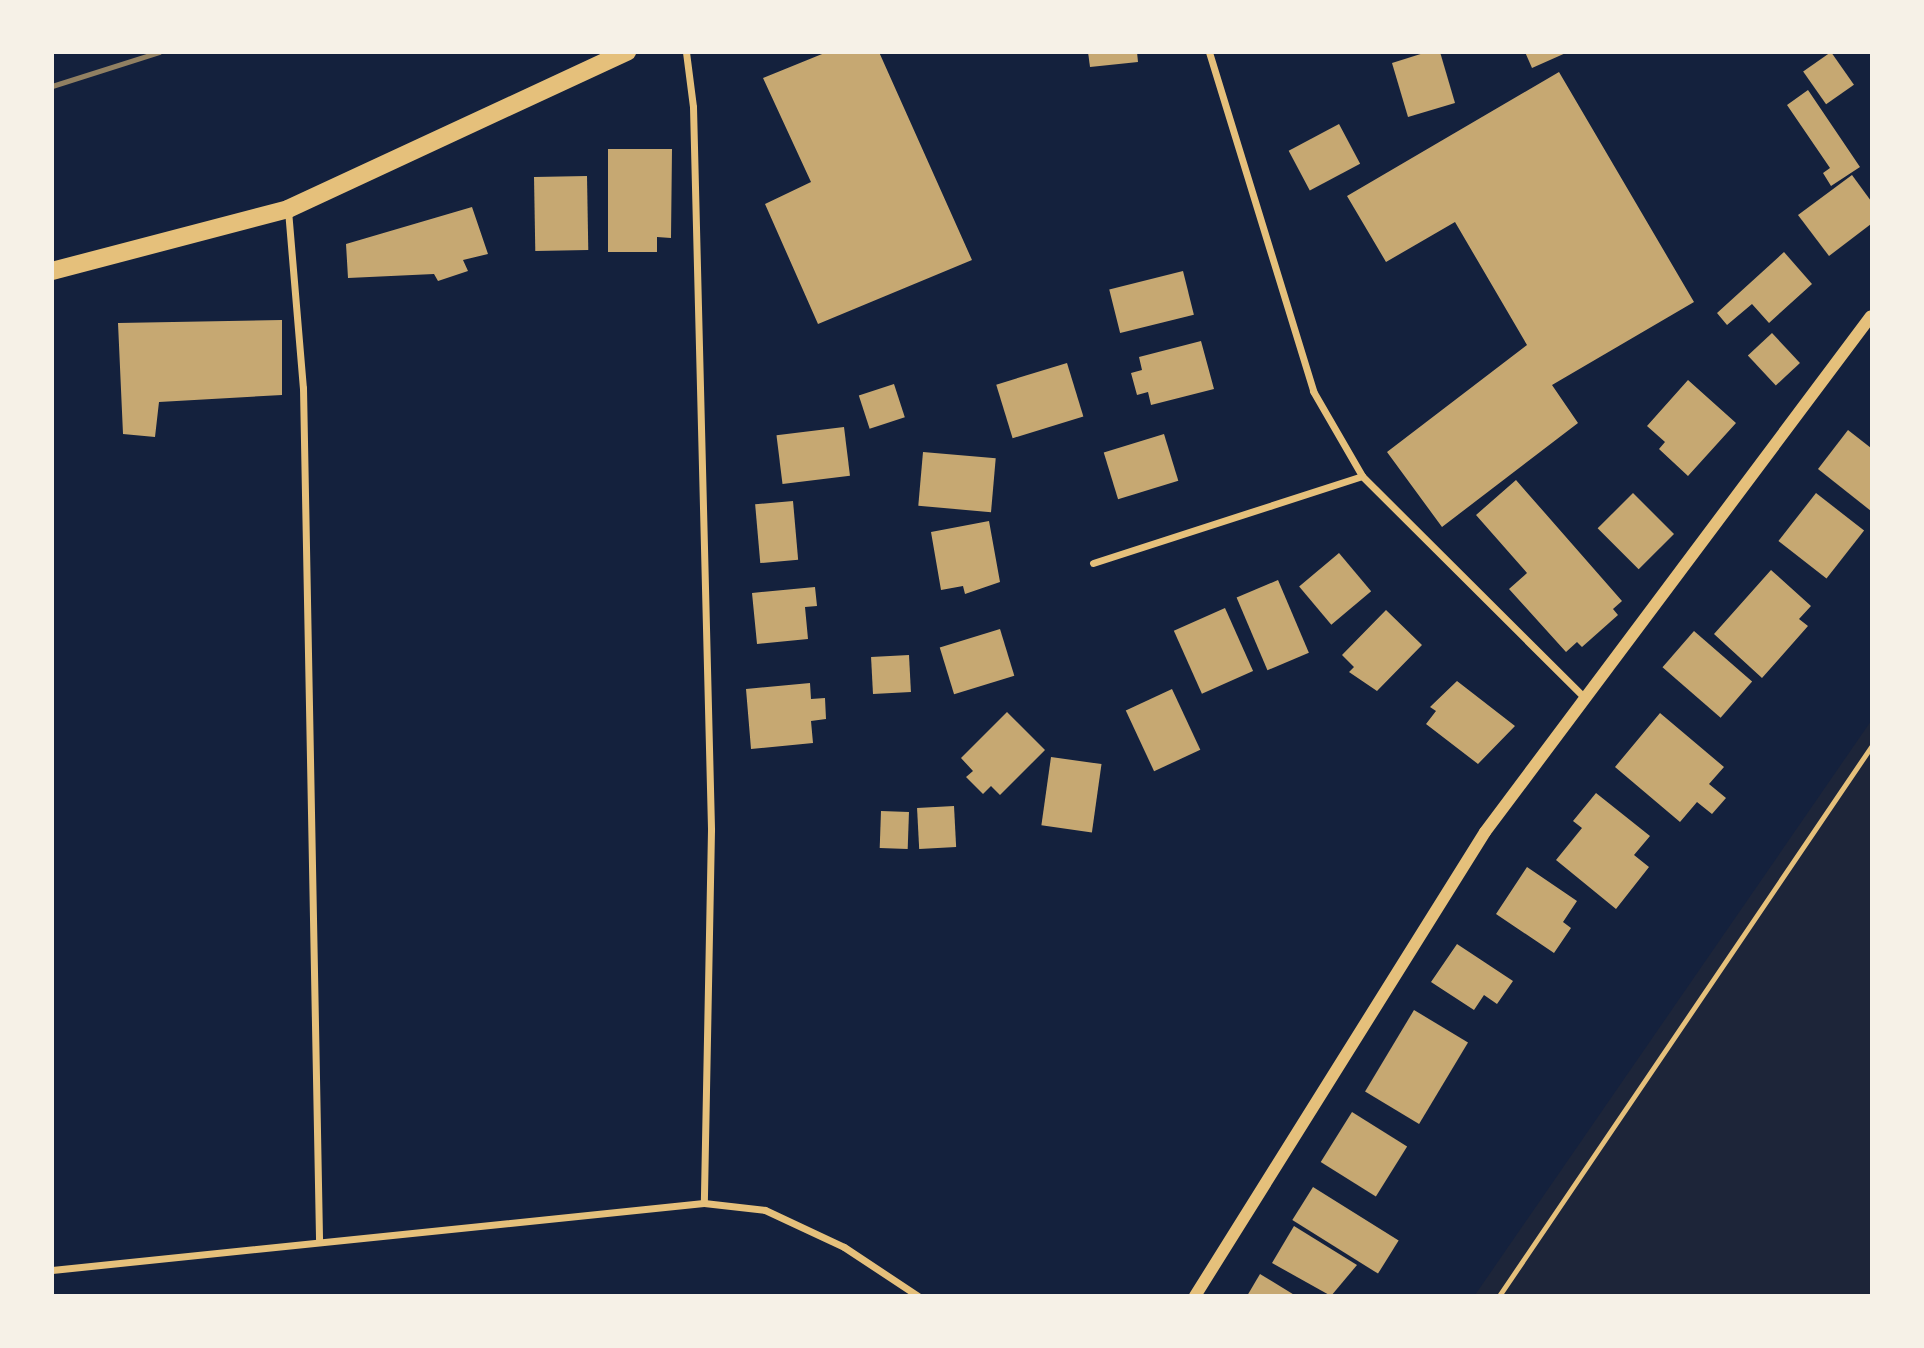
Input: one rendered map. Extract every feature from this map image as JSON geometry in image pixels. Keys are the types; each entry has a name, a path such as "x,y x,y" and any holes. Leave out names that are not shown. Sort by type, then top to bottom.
{"main road":[{"path":"52,271 288,209 626,52"}],"street":[{"path":"686,52 693,107 711,830 704,1203"},
{"path":"1209,52 1313,391 1362,476 1585,698"},
{"path":"288,209 303,388 319,1240"},
{"path":"1195,1296 1485,832 1871,316"},
{"path":"1093,563 1362,476"},
{"path":"52,1270 319,1240 704,1203 765,1210 844,1247 918,1296"}],"path":[{"path":"1499,1296 1871,747"}],"shaded area":[{"path":"1871,721 1871,1295 1475,1295"}],"building":[{"path":"827,52 879,52 972,260 818,324 765,204 811,182 763,78"},
{"path":"1088,52 1137,52 1138,62 1090,67"},
{"path":"1427,52 1440,52 1455,103 1408,117 1392,63"},
{"path":"1525,52 1568,52 1532,68"},
{"path":"1831,52 1854,85 1826,104 1803,72"},
{"path":"1559,72 1694,302 1552,385 1578,423 1442,527 1387,452 1527,345 1455,222 1386,262 1347,196"},
{"path":"1808,90 1860,167 1831,186 1823,173 1830,168 1787,105"},
{"path":"1339,124 1360,164 1310,190 1289,151"},
{"path":"608,149 672,149 671,238 657,237 657,252 608,252"},
{"path":"1852,175 1871,201 1871,224 1829,256 1798,215"},
{"path":"587,176 588,250 535,251 534,177"},
{"path":"472,207 488,254 463,260 468,271 438,281 434,274 348,278 346,244"},
{"path":"1784,252 1812,284 1769,323 1752,304 1727,325 1717,313"},
{"path":"1183,271 1194,315 1120,333 1109,289"},
{"path":"282,320 282,395 159,402 155,437 123,434 118,323"},
{"path":"1772,333 1800,363 1776,385 1748,356"},
{"path":"1201,341 1214,389 1151,405 1148,392 1137,395 1131,373 1142,370 1139,357"},
{"path":"1067,363 1083,417 1013,438 996,385"},
{"path":"1688,380 1736,423 1688,476 1659,449 1665,442 1647,426"},
{"path":"894,384 905,417 870,429 859,395"},
{"path":"844,427 850,476 782,484 777,435"},
{"path":"1848,430 1871,448 1871,511 1818,469"},
{"path":"1164,434 1178,481 1118,499 1104,452"},
{"path":"923,452 996,458 991,512 918,506"},
{"path":"1516,480 1622,601 1613,609 1618,615 1582,647 1577,642 1566,652 1509,589 1527,573 1476,515"},
{"path":"1633,493 1674,534 1639,569 1598,528"},
{"path":"1816,493 1864,531 1827,579 1778,541"},
{"path":"793,501 798,560 760,563 755,504"},
{"path":"989,521 1000,582 965,594 963,586 941,590 931,532"},
{"path":"1339,553 1371,591 1331,625 1299,586"},
{"path":"1771,570 1811,606 1799,619 1808,626 1762,678 1714,634"},
{"path":"1278,580 1309,653 1267,670 1237,598"},
{"path":"815,587 817,606 805,607 808,639 757,644 752,593"},
{"path":"1225,608 1253,671 1202,694 1174,631"},
{"path":"1386,610 1422,645 1377,691 1349,672 1354,667 1342,655"},
{"path":"1000,629 1014,676 954,694 940,647"},
{"path":"1694,631 1752,682 1721,718 1663,667"},
{"path":"909,655 911,692 873,694 871,657"},
{"path":"1457,681 1515,726 1478,764 1426,724 1436,711 1430,707"},
{"path":"810,683 811,699 825,698 826,719 811,721 813,743 751,749 746,689"},
{"path":"1172,689 1200,750 1154,771 1126,711"},
{"path":"1007,712 1045,750 1000,795 991,786 983,794 966,777 973,771 961,758"},
{"path":"1660,713 1724,767 1709,784 1726,798 1712,814 1697,802 1680,822 1615,767"},
{"path":"1051,757 1102,764 1092,832 1041,825"},
{"path":"1596,793 1650,836 1634,855 1649,867 1616,909 1556,860 1582,828 1573,821"},
{"path":"954,806 956,847 919,849 917,808"},
{"path":"881,811 909,812 908,849 880,848"},
{"path":"1527,867 1577,901 1563,922 1571,928 1554,953 1496,914"},
{"path":"1457,944 1513,981 1497,1004 1484,995 1474,1010 1431,982"},
{"path":"1414,1010 1468,1042 1419,1124 1365,1091"},
{"path":"1352,1112 1407,1146 1376,1196 1321,1162"},
{"path":"1313,1187 1399,1241 1378,1274 1292,1220"},
{"path":"1294,1226 1357,1265 1331,1296 1272,1263"},
{"path":"1260,1274 1296,1296 1247,1296"}],"railway":[{"path":"52,86 159,52"}]}
